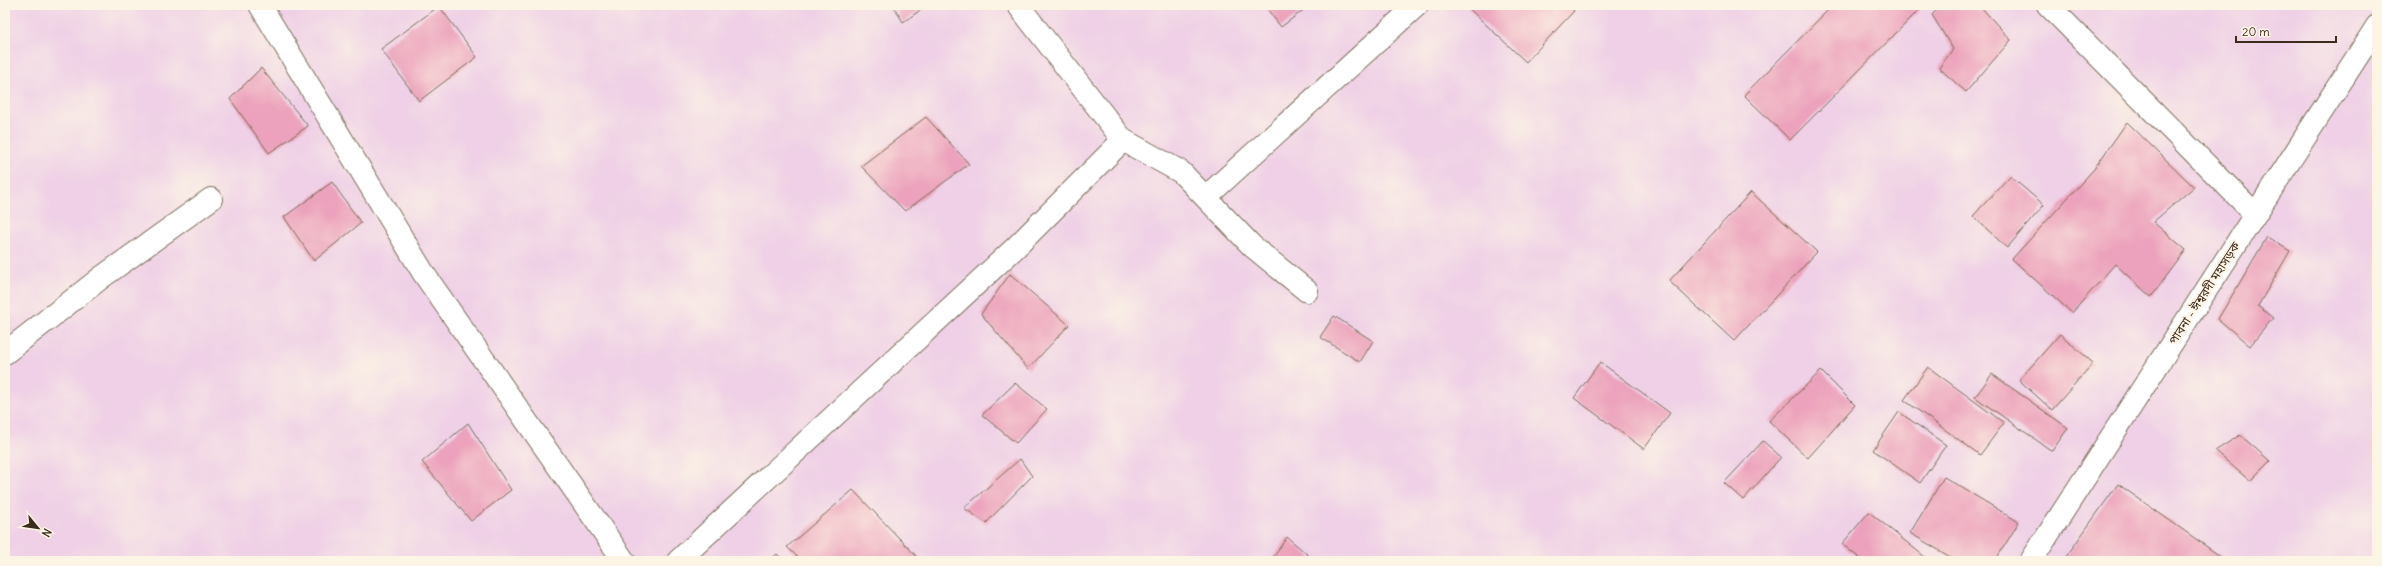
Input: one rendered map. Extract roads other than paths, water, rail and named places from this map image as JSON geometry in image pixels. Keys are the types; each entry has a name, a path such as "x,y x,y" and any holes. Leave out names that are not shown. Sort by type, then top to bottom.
{"street":[{"path":"260,5 424,274 624,561"},
{"path":"1018,5 1123,140 1181,172 1252,246 1307,291"},
{"path":"1206,197 1417,5"},
{"path":"2048,5 2255,214"},
{"name":"পাবনা - ঈশ্বরদী মহাসড়ক","path":"2031,561 2377,26"},
{"path":"678,561 1015,248 1123,140"},
{"path":"5,353 102,277 210,199"}]}
